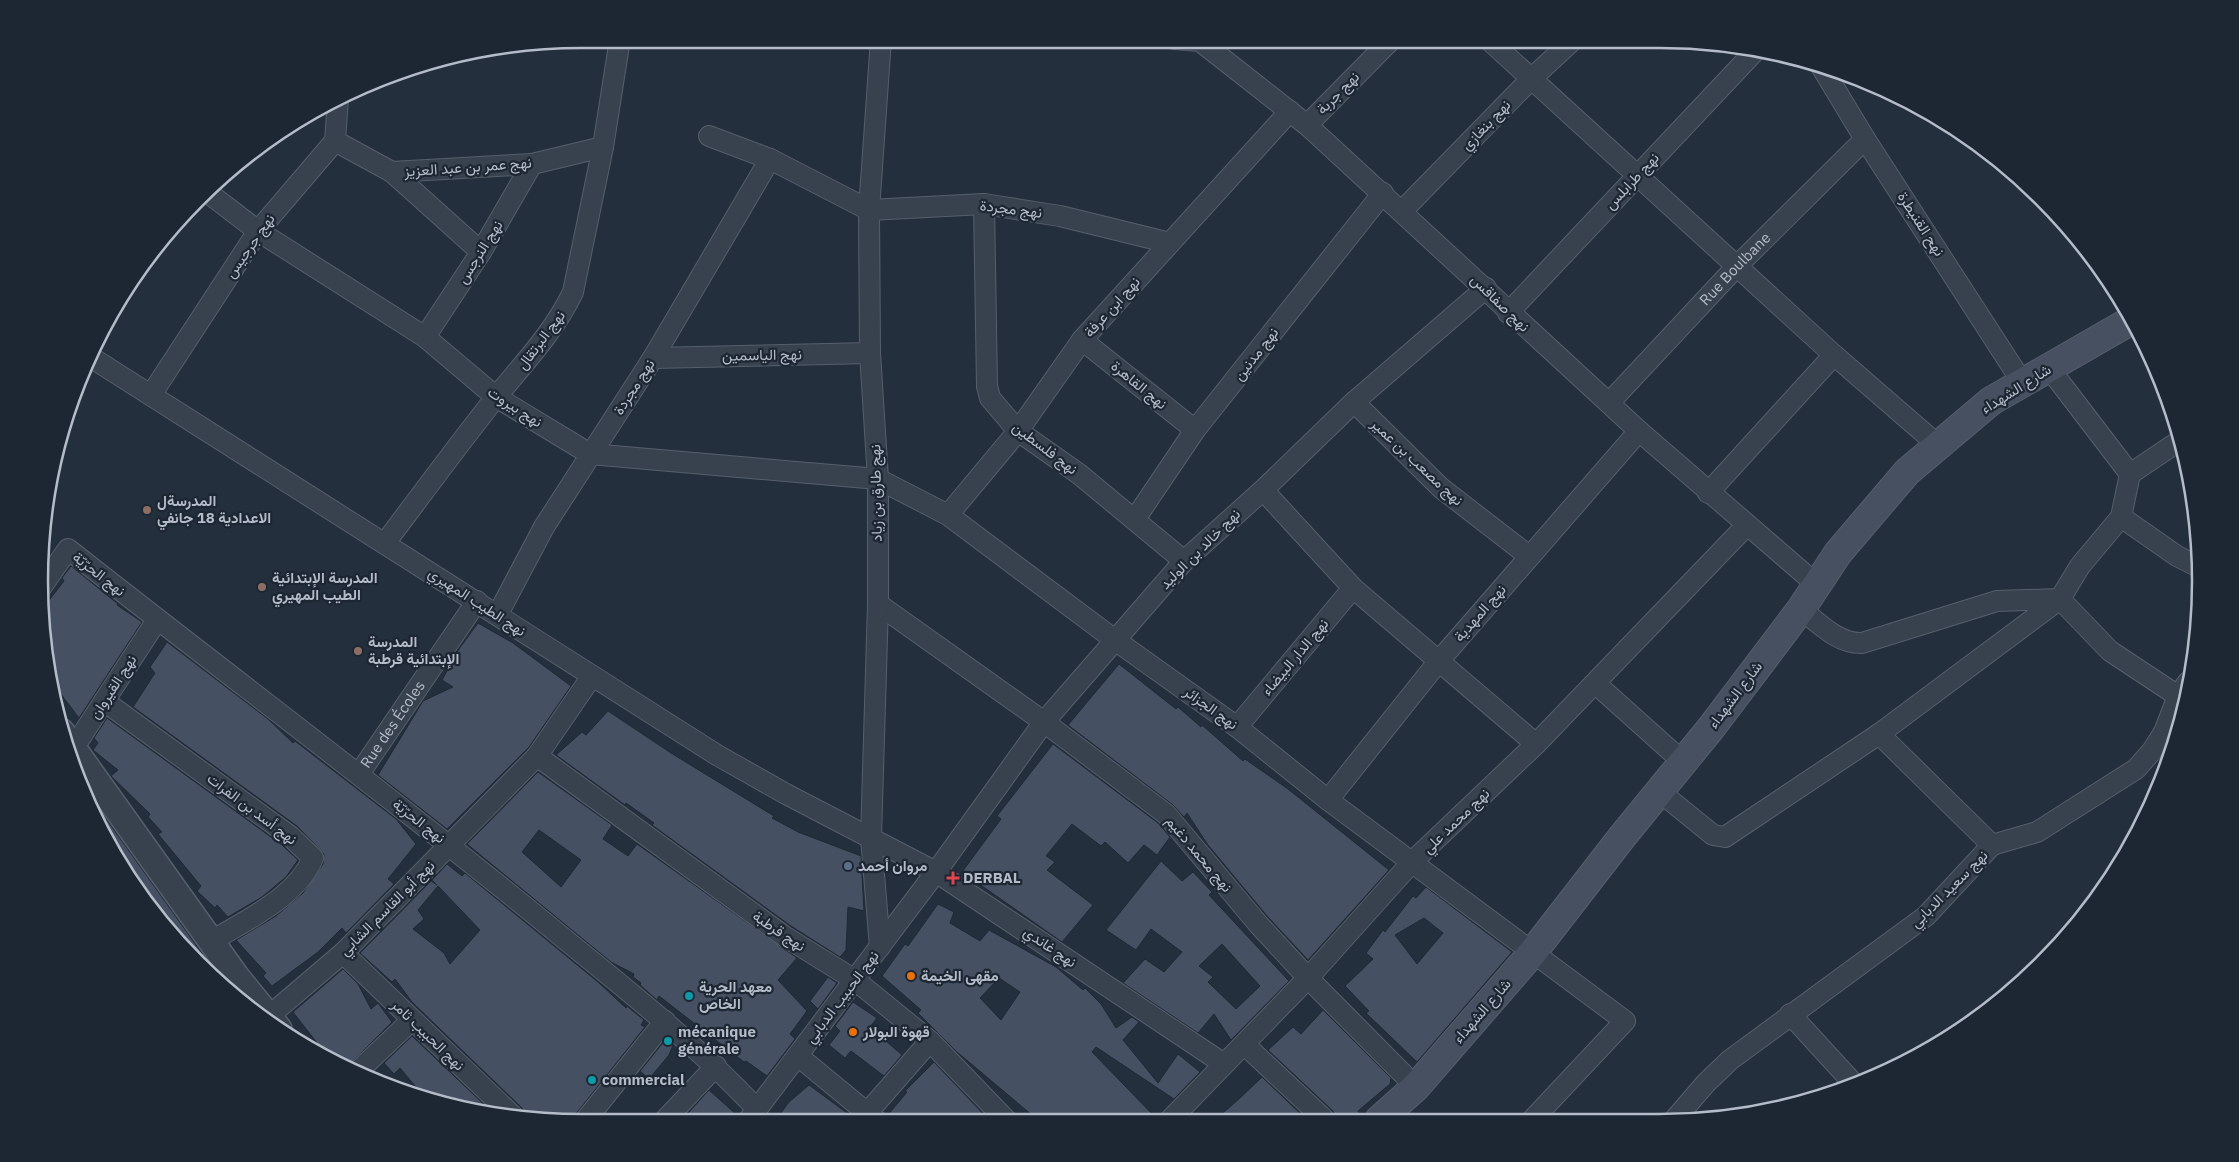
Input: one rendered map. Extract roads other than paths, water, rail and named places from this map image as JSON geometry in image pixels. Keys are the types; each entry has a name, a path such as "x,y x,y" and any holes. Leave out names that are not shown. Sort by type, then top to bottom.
{"main road":[{"name":"شارع الشهداء","path":"1386,1114 1416,1086 1533,952 1622,837 1660,792 1682,761 1711,728 1801,609 1838,553 1907,472 1991,401 2125,324"}],"street":[{"name":"نهج البرتقال","path":"385,543 496,397 550,333 563,313 573,292 603,147 619,48"},
{"name":"نهج طارق بن زياد","path":"880,48 869,210 870,353 878,479 878,604 871,838 880,947"},
{"name":"نهج صفاقس","path":"1210,48 1307,125 1486,288 1508,313 1746,526 1816,584"},
{"name":"نهج جربة","path":"1307,125 1383,48"},
{"path":"1498,48 1834,355 1938,446"},
{"name":"نهج بنغازي","path":"1402,211 1531,79 1564,48"},
{"name":"نهج طرابلس","path":"1508,313 1750,56"},
{"name":"نهح القنيطرة","path":"1827,75 2022,382"},
{"path":"337,107 334,141 392,172 481,252"},
{"name":"نهج ابن عرفة","path":"948,515 1018,431 1082,340 1290,111"},
{"path":"709,136 770,159 869,210"},
{"name":"Rue Boulbane","path":"1609,403 1737,266 1866,139"},
{"name":"نهج جرجيس","path":"151,395 258,231 334,141"},
{"name":"نهج عمر بن عبد العزيز","path":"392,172 532,164 603,147"},
{"name":"نهج مجردة","path":"498,614 544,527 653,358 770,159"},
{"name":"نهج النرجس","path":"425,337 481,252 532,164"},
{"name":"نهج مدنين","path":"1135,519 1195,430 1383,193"},
{"name":"نهج بيروت","path":"214,194 258,231 425,337 496,397 590,454 878,479"},
{"name":"نهج مجردة","path":"869,210 984,204 1060,216 1170,243"},
{"name":"نهج فلسطين","path":"984,204 987,386 990,398 1018,431 1079,474 1184,561"},
{"name":"نهج خالد بن الوليد","path":"936,872 1044,722 1184,561 1263,490 1354,402 1486,288"},
{"name":"نهج القاهرة","path":"1082,340 1195,430"},
{"name":"نهج الياسمين","path":"653,358 870,353"},
{"path":"1708,492 1834,355"},
{"name":"نهج الطيب المهيري","path":"96,360 498,614 717,755 871,838"},
{"path":"2049,368 2130,474"},
{"name":"نهج مصعب بن عمير","path":"1354,402 1441,488 1529,556"},
{"name":"نهج المهدية","path":"1328,800 1438,662 1639,431"},
{"path":"1660,792 1713,835 1725,837 1879,734 2060,599 2080,566 2121,517 2130,474 2173,444"},
{"name":"نهج الجزائر","path":"878,479 948,515 1115,640 1237,727 1328,800 1625,1021 1538,1114"},
{"path":"1263,490 1353,588 1536,744"},
{"path":"2121,517 2177,556 2191,563"},
{"name":"نهج محمد علي","path":"1176,1114 1245,1045 1308,978 1412,862 1596,684 1746,526"},
{"name":"نهج الحرّيّة","path":"48,578 68,549 157,620 449,844 665,1022 716,1066 749,1114"},
{"name":"نهج الدار البيضاء","path":"1237,727 1353,588"},
{"path":"1801,609 1838,638 1853,643 1862,643 1997,601 2060,599 2110,651 2180,688"},
{"name":"Rue des Écoles","path":"359,774 477,601"},
{"name":"نهج محمد دغيم","path":"878,604 1044,722 1166,814 1259,925 1308,978 1416,1086"},
{"name":"نهج القيروان","path":"72,739 104,701 157,620"},
{"name":"نهج أبو القاسم الشابي","path":"277,1019 537,756 592,676"},
{"path":"1596,684 1682,761"},
{"name":"نهج أسد بن الفرات","path":"104,701 290,836 313,858 307,872 284,895 212,941"},
{"name":"نهج سعيد الدبابي","path":"1681,1113 1706,1083 1730,1060 1790,1014 1926,916 1992,845 2037,832 2136,769 2152,751 2164,732 2177,703"},
{"path":"1879,734 1992,845"},
{"name":"نهج قرطبة","path":"537,756 784,936 855,980 930,1041 1000,1114"},
{"path":"80,762 212,941 231,982 245,995"},
{"name":"نهج غاندي","path":"871,838 936,872 1224,1064"},
{"name":"نهج الحبيب الدبابي","path":"755,1114 936,872"},
{"name":"نهج الحبيب ثامر","path":"343,953 506,1109"},
{"path":"1790,1014 1849,1079"},
{"path":"362,1067 412,1020"},
{"path":"590,1114 665,1022"},
{"path":"874,1114 930,1041"},
{"path":"1245,1045 1319,1114"},
{"path":"798,1056 868,1114"},
{"path":"671,1114 716,1066"}],"place":[{"name":"المدرسةل الاعدادية 18 جانفي","path":"147,510"},
{"name":"المدرسة الإبتدائية الطيب المهيري","path":"262,587"},
{"name":"المدرسة الإبتدائية قرطبة","path":"358,651"},
{"name":"مروان أحمد","path":"848,866"},
{"name":"DERBAL","path":"953,878"},
{"name":"مقهى الخيمة","path":"911,976"},
{"name":"معهد الحرية الخاص","path":"689,996"},
{"name":"قهوة البولار","path":"853,1032"},
{"name":"mécanique générale","path":"668,1041"},
{"name":"commercial","path":"592,1080"}]}
